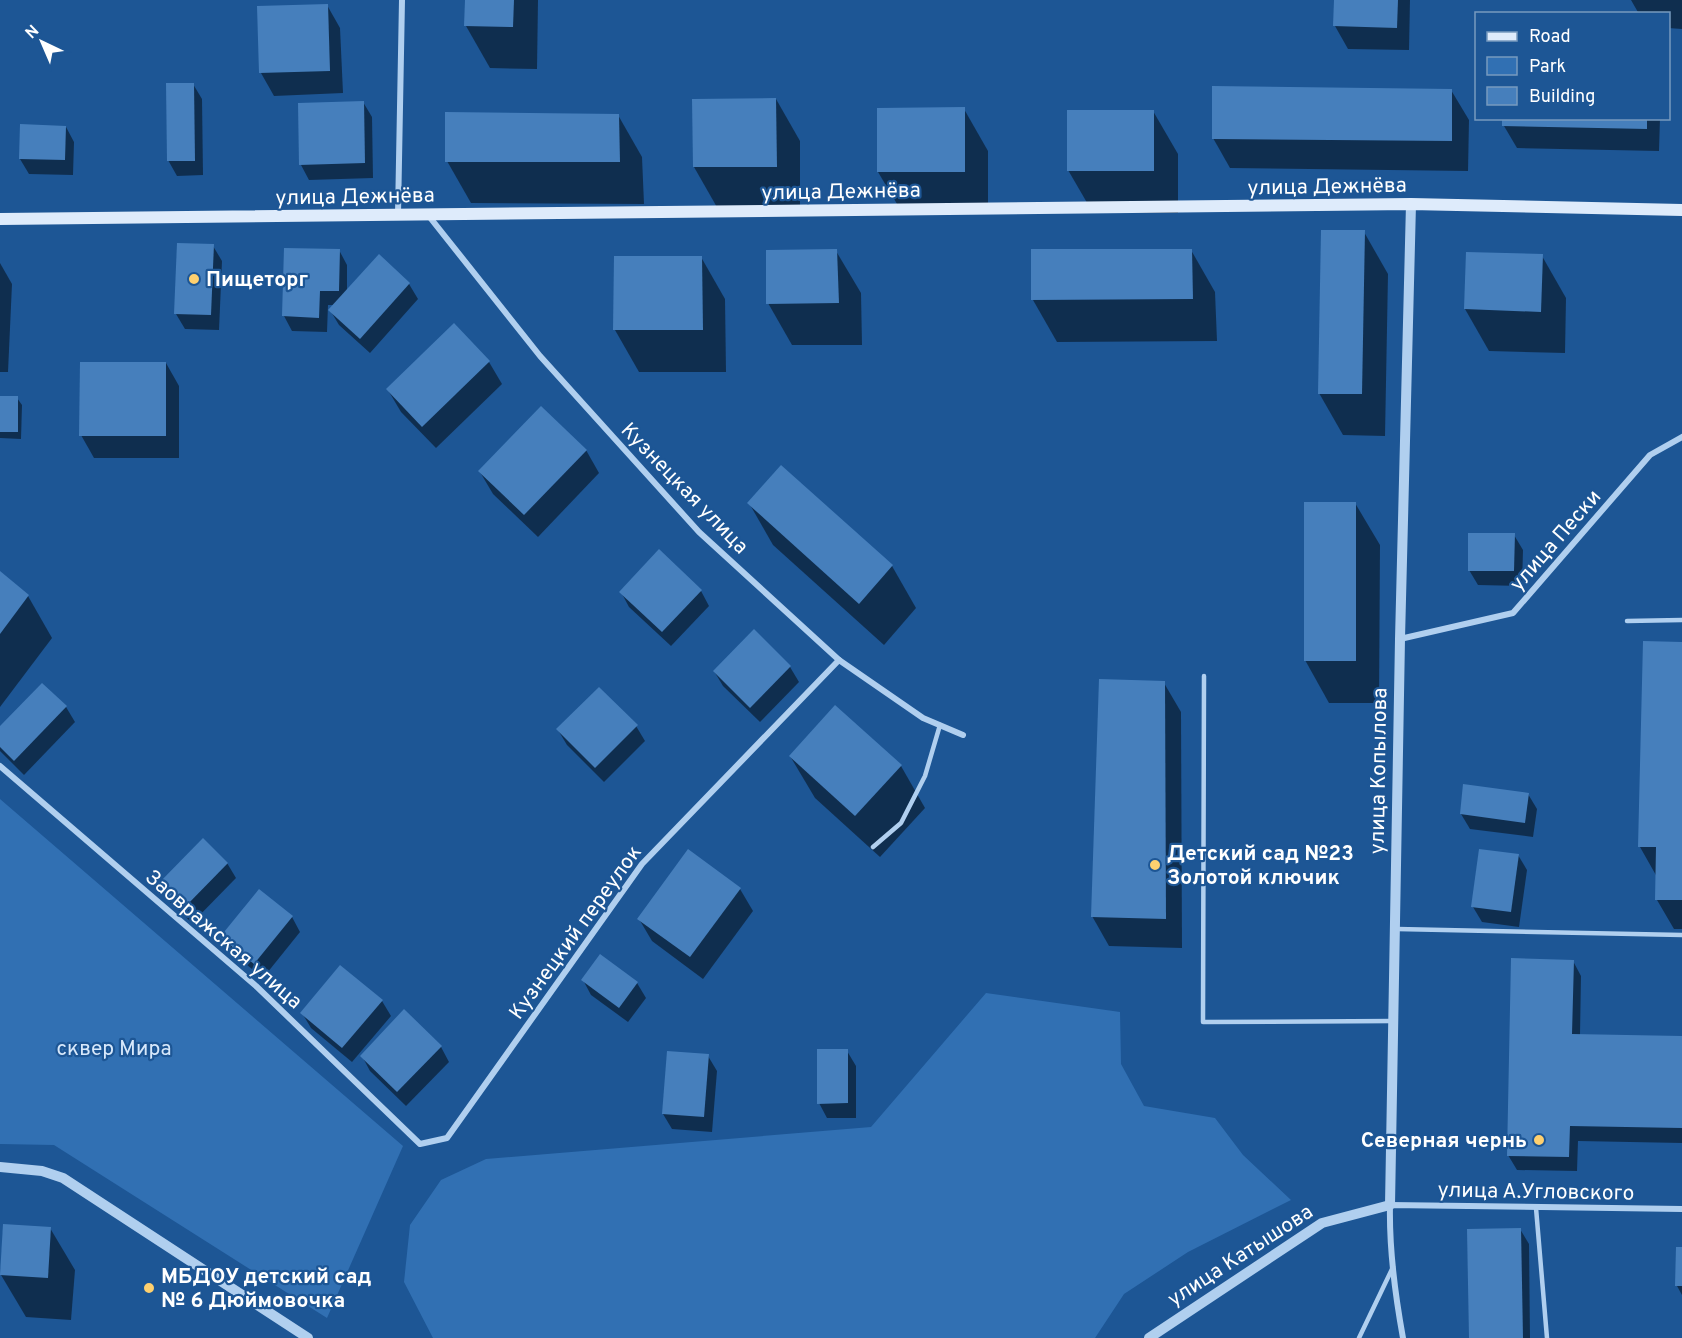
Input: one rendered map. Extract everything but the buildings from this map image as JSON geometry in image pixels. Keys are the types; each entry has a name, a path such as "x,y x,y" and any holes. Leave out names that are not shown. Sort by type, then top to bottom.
{"main road":[{"name":"улица Дежнёва","path":"0,219 1411,204 1682,210"}],"street":[{"path":"398,215 402,0"},
{"name":"улица Копылова","path":"1404,1338 1395,1293 1390,1205 1400,639 1411,204"},
{"name":"Кузнецкая улица","path":"428,215 540,356 699,532 839,660 923,718 963,735"},
{"name":"улица Пески","path":"1400,639 1513,613 1650,455 1682,437"},
{"name":"Кузнецкий переулок","path":"420,1144 447,1138 642,864 839,660"},
{"name":"Заовражская улица","path":"0,766 256,986 420,1144"},
{"path":"0,1167 42,1172 63,1178 308,1338"},
{"name":"улица А.Угловского","path":"1390,1205 1682,1209"},
{"name":"улица Катышова","path":"1149,1338 1322,1223 1390,1205"}],"lane":[{"path":"1627,621 1682,620"},
{"path":"1204,676 1203,1022 1393,1021"},
{"path":"873,847 901,824 925,776 940,725"},
{"path":"1395,929 1682,935"},
{"path":"1536,1208 1547,1338"},
{"path":"1359,1338 1393,1267"}],"green space":[{"name":"сквер Мира","path":"0,799 403,1146 327,1318 54,1145 0,1144"},
{"path":"986,993 1120,1012 1121,1064 1144,1106 1215,1118 1243,1155 1291,1200 1188,1252 1124,1294 1095,1338 433,1338 404,1282 410,1225 441,1180 486,1159 871,1127"}],"place":[{"name":"Пищеторг","path":"194,279"},
{"name":"Детский сад №23 Золотой ключик","path":"1155,865"},
{"name":"Северная чернь","path":"1539,1140"},
{"name":"МБДОУ детский сад № 6 Дюймовочка","path":"149,1288"}]}
